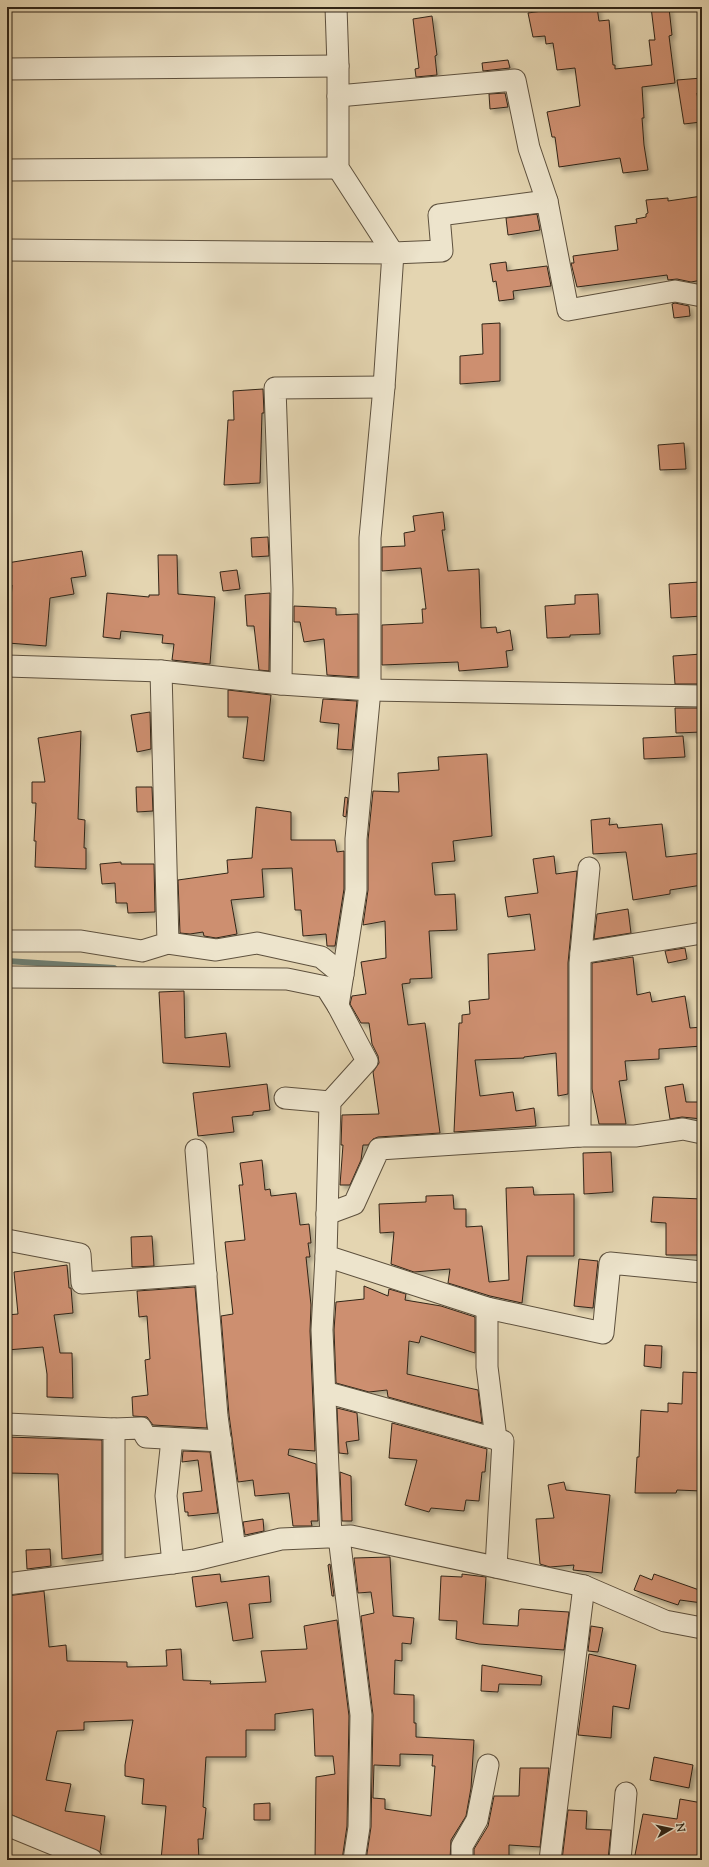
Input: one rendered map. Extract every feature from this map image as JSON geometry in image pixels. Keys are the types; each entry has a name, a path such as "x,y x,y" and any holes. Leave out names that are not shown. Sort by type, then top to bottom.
{"street":[{"path":"336,7 338,66 338,168 393,253 384,387 370,538 370,690 356,839 356,890 338,1006"},
{"path":"7,69 338,66"},
{"path":"338,96 515,80 529,148 547,201 568,310 675,291 702,296"},
{"path":"7,170 338,168"},
{"path":"7,250 393,253 442,250 439,215 547,201"},
{"path":"281,684 282,589 275,388 384,387"},
{"path":"7,666 161,671 281,684 370,690 702,696"},
{"path":"161,671 168,943"},
{"path":"580,1136 581,953 589,868"},
{"path":"581,953 702,933"},
{"path":"7,941 81,941 142,950 168,943 216,950 257,943 321,956 343,975"},
{"path":"7,977 287,979 326,987 338,1006 367,1061 330,1102 326,1256 322,1330 335,1537 361,1715 360,1827 354,1860"},
{"path":"285,1098 330,1102"},
{"path":"327,1214 354,1204 379,1149 580,1136 635,1136 683,1129 702,1133"},
{"path":"196,1150 221,1441 234,1550"},
{"path":"7,1240 80,1254 82,1283 206,1274"},
{"path":"326,1256 487,1308 603,1333 610,1263 702,1272"},
{"path":"487,1308 487,1367 496,1439"},
{"path":"325,1392 503,1441 496,1567"},
{"path":"7,1424 114,1429 141,1428 146,1437 221,1441"},
{"path":"114,1429 114,1570"},
{"path":"172,1439 166,1496 173,1562"},
{"path":"7,1584 195,1560 281,1539 351,1536 584,1586 665,1621 702,1628"},
{"path":"550,1860 584,1586"},
{"path":"462,1860 462,1846 477,1820 488,1766"},
{"path":"620,1860 626,1793"},
{"path":"7,1825 92,1860"}],"building":[{"path":"556,7 597,7 599,21 609,20 613,65 615,65 615,69 652,65 649,40 655,40 651,7 669,8 672,35 669,36 675,83 642,87 644,118 642,118 648,170 623,173 620,158 559,167 555,137 552,137 547,112 580,106 575,68 557,70 553,43 546,44 545,36 533,37 528,13 556,9"},
{"path":"432,16 437,55 435,56 437,75 416,77 415,69 419,68 413,19"},
{"path":"508,60 510,68 483,71 482,63"},
{"path":"702,78 702,93 697,93 701,122 684,124 677,80"},
{"path":"505,93 508,107 490,109 489,94"},
{"path":"702,196 702,280 691,282 677,279 668,280 667,275 577,287 571,263 574,263 573,256 618,250 615,226 637,223 636,219 646,217 646,214 648,213 646,200 668,198 668,201"},
{"path":"537,214 540,230 508,235 506,218"},
{"path":"506,262 507,271 547,266 551,286 513,291 514,299 499,301 496,281 493,282 490,264"},
{"path":"675,303 689,306 690,316 674,318 672,304"},
{"path":"500,323 500,381 460,384 460,356 483,354 482,324"},
{"path":"263,389 264,413 262,413 260,483 224,485 228,420 234,420 233,391"},
{"path":"684,443 686,469 660,470 658,445"},
{"path":"443,512 445,530 442,530 448,571 479,569 481,628 496,627 497,633 510,630 513,650 506,651 508,667 459,671 458,662 382,665 382,625 423,623 422,609 426,609 421,568 382,571 382,547 405,546 404,533 415,531 413,516"},
{"path":"268,537 269,556 252,557 251,538"},
{"path":"82,551 86,576 71,578 74,594 50,598 46,646 8,643 12,585 7,586 7,563"},
{"path":"158,555 177,555 178,594 215,597 210,664 172,660 174,644 162,643 163,635 121,631 120,639 103,637 107,593 149,597 149,595 159,595"},
{"path":"237,570 240,589 223,591 220,572"},
{"path":"700,582 702,616 671,618 669,584"},
{"path":"270,593 269,671 259,670 254,626 247,626 245,595"},
{"path":"598,594 600,634 570,635 570,637 547,638 545,606 575,604 575,595"},
{"path":"294,606 336,608 336,615 358,614 358,677 327,675 324,639 304,642 300,622 294,622"},
{"path":"702,654 702,684 675,684 673,656"},
{"path":"228,690 271,695 264,761 243,758 248,717 228,717"},
{"path":"323,699 357,701 352,750 337,749 339,724 320,722"},
{"path":"675,708 702,708 702,732 676,733"},
{"path":"150,712 151,749 137,752 131,715"},
{"path":"81,731 78,819 85,820 84,848 86,848 86,869 35,867 36,841 34,841 36,803 32,803 32,782 45,782 38,738"},
{"path":"683,736 685,757 644,759 643,738"},
{"path":"487,754 492,836 453,841 455,861 432,863 435,895 455,894 457,930 429,931 432,978 410,979 410,983 402,984 408,1025 425,1023 440,1133 378,1137 373,1139 368,1145 363,1145 361,1160 350,1185 340,1185 343,1145 341,1145 342,1115 379,1114 373,1072 379,1063 378,1056 372,1044 369,1023 361,1023 350,1004 352,996 366,994 361,962 386,958 385,921 363,925 368,890 368,840 373,791 399,792 398,773 439,770 438,757"},
{"path":"136,787 152,787 153,811 137,812"},
{"path":"345,797 348,798 346,817 343,816"},
{"path":"256,807 291,812 291,840 335,840 337,852 344,851 344,889 335,946 327,946 326,934 303,936 301,910 295,910 292,868 262,869 264,897 231,900 237,934 216,938 204,936 203,932 190,934 180,933 178,880 228,873 227,860 252,858"},
{"path":"610,818 609,825 617,824 618,828 662,824 666,857 702,853 702,885 670,890 670,894 633,900 626,852 593,854 591,820"},
{"path":"554,856 556,874 577,871 568,963 568,1094 558,1096 556,1053 524,1058 475,1060 480,1096 513,1092 516,1111 534,1108 536,1126 454,1132 459,1023 462,1023 462,1015 470,1014 469,1001 489,999 488,954 535,950 530,914 508,917 505,897 538,893 533,859"},
{"path":"121,862 121,864 154,864 155,912 128,913 127,903 116,903 115,883 102,884 100,864"},
{"path":"628,909 631,933 594,939 597,914"},
{"path":"685,948 687,959 668,963 665,951"},
{"path":"633,957 637,995 650,992 652,1002 685,996 690,1028 702,1027 702,1046 659,1049 659,1059 625,1061 627,1080 619,1081 626,1124 599,1124 592,1089 592,963"},
{"path":"184,991 185,1038 226,1033 230,1067 163,1063 159,992"},
{"path":"267,1084 270,1110 253,1112 253,1115 232,1117 234,1132 198,1136 193,1093"},
{"path":"683,1084 686,1102 702,1102 702,1119 682,1117 670,1119 665,1087"},
{"path":"611,1152 613,1192 584,1194 583,1153"},
{"path":"262,1160 265,1190 270,1189 271,1196 296,1193 300,1225 309,1224 311,1243 308,1243 310,1257 306,1257 311,1305 310,1331 315,1451 289,1449 288,1455 316,1464 318,1521 311,1521 312,1526 293,1526 289,1493 255,1496 253,1480 238,1482 229,1415 221,1316 233,1314 225,1242 245,1240 239,1185 243,1185 240,1163"},
{"path":"533,1187 534,1195 574,1194 574,1256 527,1256 522,1303 490,1296 448,1283 450,1269 414,1272 391,1264 394,1232 380,1233 379,1204 426,1202 426,1196 453,1195 454,1209 466,1209 466,1227 482,1226 489,1282 509,1280 506,1188"},
{"path":"653,1197 702,1199 702,1255 666,1255 666,1223 651,1222"},
{"path":"152,1236 154,1266 132,1267 131,1237"},
{"path":"579,1259 598,1261 593,1308 574,1306"},
{"path":"67,1265 73,1313 54,1315 60,1353 72,1353 73,1398 47,1397 47,1374 43,1347 7,1350 7,1315 18,1314 14,1272"},
{"path":"364,1286 388,1296 389,1289 406,1294 405,1300 441,1306 475,1317 475,1353 421,1336 419,1343 409,1341 407,1374 478,1390 482,1423 388,1397 387,1390 369,1392 336,1383 334,1330 336,1302 364,1299"},
{"path":"195,1287 207,1428 153,1425 147,1417 133,1416 132,1397 148,1395 145,1360 150,1359 147,1316 139,1317 137,1291"},
{"path":"645,1345 662,1346 661,1368 644,1366"},
{"path":"683,1372 702,1373 699,1464 702,1465 702,1491 677,1490 676,1493 635,1493 637,1457 639,1457 641,1410 668,1412 668,1403 682,1404"},
{"path":"337,1408 357,1413 359,1440 346,1442 348,1454 339,1453"},
{"path":"392,1423 487,1449 485,1472 482,1472 479,1501 466,1500 464,1511 431,1508 429,1512 405,1505 417,1460 389,1458"},
{"path":"7,1437 102,1440 102,1554 62,1559 58,1474 7,1473"},
{"path":"183,1451 210,1452 218,1513 188,1516 188,1512 185,1512 183,1493 202,1491 198,1460 182,1462"},
{"path":"340,1472 351,1476 352,1521 342,1521"},
{"path":"564,1482 566,1490 610,1495 602,1573 573,1570 574,1565 550,1567 540,1564 536,1519 554,1518 548,1485"},
{"path":"263,1519 264,1531 245,1535 243,1522"},
{"path":"50,1549 51,1566 27,1569 26,1550"},
{"path":"390,1557 393,1616 414,1618 411,1644 402,1643 402,1661 395,1660 394,1694 414,1695 414,1723 416,1723 416,1737 474,1740 471,1788 466,1816 451,1840 450,1860 397,1860 377,1857 377,1860 366,1860 371,1827 373,1715 361,1616 374,1613 371,1592 358,1593 354,1558","holes":["400,1754 433,1755 432,1766 435,1766 431,1816 385,1809 385,1799 373,1798 374,1765 400,1766"]},
{"path":"330,1564 334,1596 332,1596 328,1565"},
{"path":"220,1574 221,1582 269,1576 271,1602 249,1604 253,1638 233,1641 227,1602 196,1607 192,1577"},
{"path":"462,1574 486,1577 483,1624 518,1626 519,1610 521,1609 569,1612 564,1650 479,1644 456,1639 457,1621 439,1620 441,1576 462,1577"},
{"path":"654,1574 702,1591 702,1603 680,1600 678,1605 634,1590 640,1575 652,1580"},
{"path":"44,1591 49,1647 66,1645 67,1661 127,1662 127,1667 167,1666 166,1650 181,1649 183,1680 211,1681 210,1684 266,1682 261,1651 307,1649 304,1626 337,1620 349,1716 347,1826 342,1860 315,1860 316,1777 335,1774 333,1756 315,1756 313,1709 275,1714 275,1730 246,1730 246,1757 206,1757 203,1807 206,1808 203,1839 198,1839 199,1860 161,1860 166,1806 142,1804 144,1779 125,1776 125,1765 133,1720 84,1722 84,1730 57,1731 46,1780 71,1784 65,1811 105,1816 100,1852 7,1813 7,1596"},
{"path":"591,1626 603,1628 598,1652 588,1651"},
{"path":"589,1654 636,1665 629,1709 613,1706 611,1738 578,1735"},
{"path":"482,1665 542,1676 541,1685 499,1684 498,1692 481,1691"},
{"path":"654,1757 693,1765 689,1788 650,1780"},
{"path":"520,1768 549,1768 540,1847 509,1845 509,1860 474,1860 474,1849 488,1826 494,1796 519,1796"},
{"path":"680,1799 702,1803 702,1860 634,1860 643,1814 677,1819"},
{"path":"270,1803 270,1820 254,1820 254,1804"},
{"path":"568,1810 587,1811 586,1829 611,1830 608,1860 562,1860"}],"waterway":[{"path":"7,961 114,968"}]}
